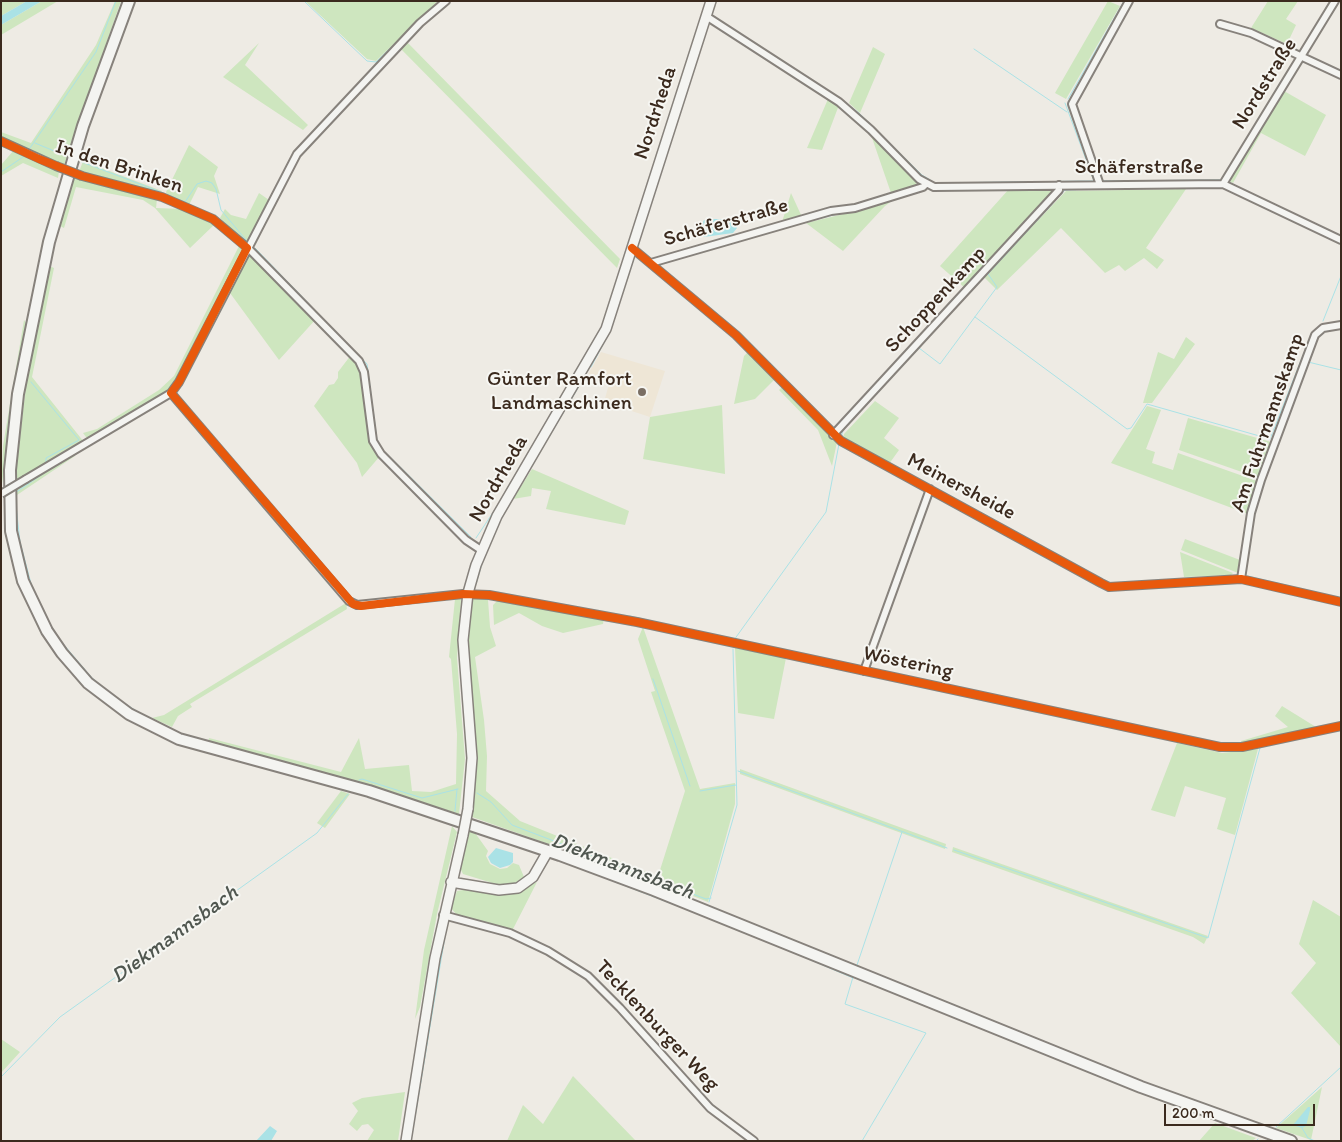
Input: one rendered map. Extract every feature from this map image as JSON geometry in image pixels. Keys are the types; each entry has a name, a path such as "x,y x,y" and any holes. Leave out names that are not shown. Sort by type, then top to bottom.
{"main road":[{"path":"129,1 100,76 66,181 49,242 18,394 10,470 10,520 19,569 33,607 54,643 79,673 118,707 152,728 192,744 369,791 544,849 654,890 1141,1087 1291,1141"},
{"name":"Nordrheda","path":"452,878 468,808 472,758 463,649 468,594 481,550 497,516 602,338 711,1"},
{"path":"406,1141 443,915 452,878 484,884 512,886 524,881 531,874 544,849"}],"street":[{"path":"1,494 170,393 179,382 247,248 298,154 420,23 446,1"},
{"path":"1100,185 1072,104 1072,98 1129,1"},
{"name":"Nordstraße","path":"1223,184 1335,1"},
{"path":"706,16 839,102 926,184"},
{"path":"1220,24 1251,33 1302,55 1341,75"},
{"name":"In den Brinken","path":"1,141 82,176 162,197 222,224 359,361 364,372 372,436 381,454 466,540 481,550"},
{"name":"Schäferstraße","path":"651,263 831,211 856,208 924,187 926,184 934,187 1223,184 1341,240"},
{"name":"Schoppenkamp","path":"834,435 1053,197 1059,190 1059,185"},
{"name":"Meinersheide","path":"632,248 736,335 834,435 930,490 1109,587 1241,579 1341,602"},
{"name":"Am Fuhrmannskamp","path":"1241,579 1251,513 1261,480 1315,335 1318,330 1341,325"},
{"name":"Wöstering","path":"170,393 352,604 361,606 468,594 637,622 1220,747 1242,747 1341,726"},
{"path":"864,671 930,490"},
{"name":"Tecklenburger Weg","path":"443,915 510,933 548,951 588,976 620,1008 710,1108 754,1141"}],"shaded area":[{"path":"601,352 665,371 650,417 604,402 609,384 587,376"}],"green space":[{"path":"2,1 27,1 1,16"},
{"path":"42,1 58,1 1,35 1,25"},
{"path":"115,1 121,1 64,165 1,137 1,132 31,143 96,45"},
{"path":"305,1 438,1 376,61 367,59"},
{"path":"1108,1 1120,6 1066,99 1055,93"},
{"path":"1268,1 1298,1 1286,19 1296,25 1287,44 1251,28"},
{"path":"407,42 620,259 617,268 400,48"},
{"path":"259,43 245,65 308,125 303,130 223,77"},
{"path":"873,47 885,54 860,113 849,103"},
{"path":"1284,91 1326,115 1305,156 1261,133 1233,183 1229,181"},
{"path":"828,99 839,105 822,150 807,148"},
{"path":"870,132 917,180 916,185 891,193"},
{"path":"189,145 218,167 214,176 220,194 198,187 189,205 168,197 166,192"},
{"path":"14,150 59,171 58,178 23,163 1,176 1,165"},
{"path":"83,161 162,191 160,194 79,172"},
{"path":"73,176 157,199 156,208 182,209 216,223 190,248 155,208 143,200 76,187 64,228 60,226"},
{"path":"1053,188 1054,192 965,288 940,266 1009,189"},
{"path":"1186,189 1146,248 1164,260 1157,269 1144,258 1125,271 1119,265 1105,273 1061,228 997,290 984,277 1066,191"},
{"path":"259,193 269,200 248,241 244,242 220,218 225,209 231,215 246,219"},
{"path":"791,193 802,217 782,222"},
{"path":"896,198 885,206 843,251 806,223 856,211"},
{"path":"240,244 244,249 173,386 161,396 89,438 86,437 83,433 97,429 159,390 174,376"},
{"path":"247,256 253,256 316,319 279,360 230,293"},
{"path":"49,266 54,268 32,377 84,442 14,483 28,371"},
{"path":"24,320 27,324 18,369 1,491 3,446"},
{"path":"1186,337 1195,344 1152,403 1143,403 1158,352 1174,359"},
{"path":"748,352 774,380 755,399 734,404 744,356"},
{"path":"351,355 362,374 371,442 380,456 362,477 357,463 314,406 329,385 334,384 338,378 338,372"},
{"path":"782,387 837,442 832,466 818,430 779,390"},
{"path":"875,401 899,418 884,438 899,450 889,464 843,438 844,434"},
{"path":"722,405 725,474 643,459 650,417"},
{"path":"1147,406 1161,410 1146,449 1155,452 1152,463 1173,470 1178,453 1257,481 1248,514 1111,463"},
{"path":"1188,418 1271,442 1259,478 1179,450"},
{"path":"73,454 75,456 17,495 17,488"},
{"path":"532,469 629,511 625,525 546,509 551,491 532,488 531,496 513,499"},
{"path":"1185,539 1240,560 1238,573 1181,550"},
{"path":"1180,552 1233,573 1231,575 1184,577"},
{"path":"477,596 488,600 490,627 496,646 475,657 487,756 486,791 520,821 654,875 656,882 472,817 476,758 467,639 471,602"},
{"path":"455,599 461,599 457,658 465,759 459,814 342,777 208,743 209,738 341,772 359,738 365,769 409,765 412,791 431,792 456,784 457,734 451,659 449,657"},
{"path":"498,600 604,618 603,624 563,633 542,626 519,613 494,625 493,605"},
{"path":"346,603 347,609 190,704 192,707 178,716 172,727 152,718 164,715"},
{"path":"643,627 700,789 735,783 735,804 708,902 665,885 660,870 685,791 651,692 655,691 638,639"},
{"path":"735,648 786,658 774,719 738,713"},
{"path":"1282,706 1316,727 1316,730 1241,746 1241,741 1288,727 1275,716"},
{"path":"1177,743 1222,753 1258,749 1235,835 1217,829 1226,798 1185,786 1175,817 1151,810"},
{"path":"740,769 946,844 945,849 740,774"},
{"path":"341,791 350,794 325,828 317,823"},
{"path":"452,826 457,832 437,914 420,1007 415,1019 424,950"},
{"path":"469,829 473,830 488,851 486,856 490,864 500,869 507,868 513,863 519,865 524,877 515,883 499,885 463,874 459,866"},
{"path":"953,847 1208,936 1204,944 1193,937 952,852"},
{"path":"537,882 512,931 456,914 451,908 457,891 507,894 517,892"},
{"path":"1313,900 1341,917 1341,1047 1291,993 1316,963 1299,944"},
{"path":"1,1039 20,1052 1,1073"},
{"path":"573,1076 636,1141 507,1141 523,1105 543,1124"},
{"path":"1322,1087 1311,1140 1276,1128"},
{"path":"405,1092 398,1141 367,1141 374,1130 368,1124 362,1125 357,1131 349,1124 358,1111 352,1103 362,1098"},
{"path":"1215,1123 1256,1138 1252,1141 1199,1141"}],"water":[{"path":"27,1 42,1 1,25 1,16"},
{"path":"733,219 737,221 737,228 733,233 704,237 701,234 701,226 704,220"},
{"path":"496,848 513,853 513,862 510,865 500,868 491,863 488,857"},
{"path":"1310,1107 1310,1110 1306,1126 1302,1128 1293,1125"},
{"path":"270,1126 277,1131 271,1141 256,1141"}],"waterway":[{"path":"30,148 96,52 116,1"},
{"path":"304,1 367,61 376,62 417,22"},
{"path":"420,19 440,1"},
{"path":"1068,99 1124,1"},
{"path":"974,49 1067,112"},
{"path":"842,100 859,113 922,175 935,183 1094,181 1065,103"},
{"path":"1103,181 1221,180 1247,139"},
{"path":"35,143 66,156"},
{"path":"1,172 23,157"},
{"path":"79,161 161,192"},
{"path":"651,259 637,247 660,176"},
{"path":"168,195 185,202 197,184 206,181 212,183 216,189 221,210 246,240"},
{"path":"841,438 843,430 919,348 940,364 997,287 988,274 1065,190 1095,189"},
{"path":"1287,211 1341,236"},
{"path":"805,222 842,213"},
{"path":"255,248 367,364 377,440"},
{"path":"591,367 610,331 635,255"},
{"path":"656,264 735,330"},
{"path":"1323,321 1341,276"},
{"path":"975,317 1127,429 1131,428 1147,404 1270,439 1311,335"},
{"path":"1308,362 1341,370"},
{"path":"514,496 585,376"},
{"path":"31,382 79,440 46,458 46,463"},
{"name":"Diekmannsbach","path":"734,640 826,512 839,444 924,491"},
{"path":"381,448 471,537"},
{"path":"15,493 47,471"},
{"path":"934,496 1096,584"},
{"path":"15,497 20,542 33,591"},
{"path":"476,538 502,499"},
{"path":"497,527 509,504"},
{"path":"476,584 484,556"},
{"path":"1109,584 1235,576"},
{"path":"1247,576 1341,598"},
{"path":"630,616 717,636"},
{"path":"47,619 59,639 92,678 118,699 144,716"},
{"path":"657,630 727,645"},
{"path":"741,648 785,657"},
{"name":"Diekmannsbach","path":"709,902 737,805 733,649"},
{"path":"804,655 858,666"},
{"path":"653,679 690,786"},
{"path":"1050,714 1105,726"},
{"path":"1110,727 1124,730"},
{"path":"1129,731 1173,741"},
{"path":"1180,742 1215,750"},
{"path":"954,850 1208,938 1260,748 1223,751"},
{"path":"738,771 947,848"},
{"name":"Diekmannsbach","path":"359,780 362,779 422,798 458,789"},
{"path":"700,791 736,785"},
{"path":"455,811 457,789"},
{"name":"Diekmannsbach","path":"477,793 491,802 512,825 706,899 711,898"},
{"name":"Diekmannsbach","path":"1,1077 60,1017 317,833 348,794"},
{"path":"857,965 902,832"},
{"path":"556,859 750,934 853,978"},
{"path":"411,1141 447,924"},
{"path":"853,977 845,1004 926,1033 862,1141"},
{"path":"418,1036 421,1020"},
{"path":"1276,1127 1341,1067"},
{"path":"1302,1128 1308,1138 1315,1141"}],"cycle path":[{"path":"1,141 82,176 162,197 213,219 247,248 179,382 171,393 353,604 361,606 463,594 489,595 637,622 1220,747 1242,747 1341,726"},
{"path":"632,248 736,335 841,441 1109,587 1241,579 1341,602"}],"place":[{"name":"Günter Ramfort Landmaschinen","path":"642,392"}]}
